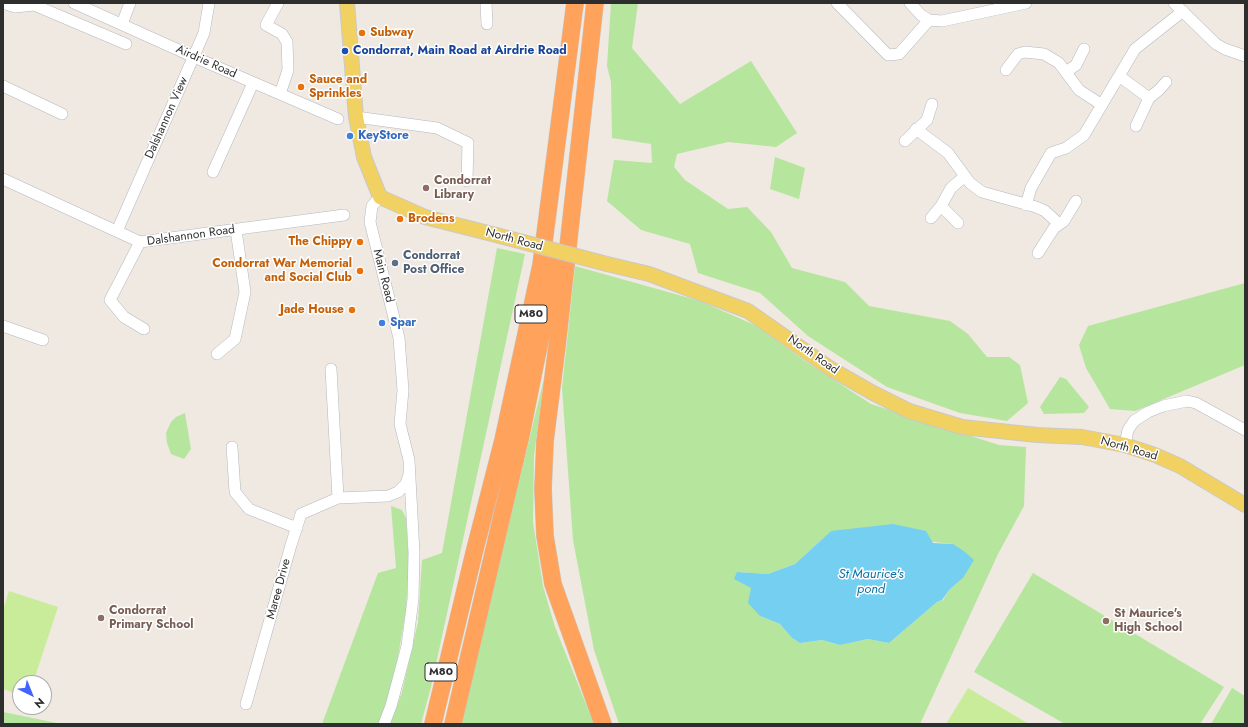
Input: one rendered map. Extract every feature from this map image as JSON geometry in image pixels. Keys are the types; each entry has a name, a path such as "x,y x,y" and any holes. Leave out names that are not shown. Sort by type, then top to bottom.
{"highway":[{"name":"M80","path":"433,724 503,440 542,265 575,3"},
{"name":"M80","path":"595,3 558,346 545,441 543,489 545,536 553,584 603,724"},
{"name":"M80","path":"453,724 541,343 580,135"},
{"name":"M80","path":"423,724 458,620"}],"main road":[{"path":"346,3 356,117 364,157 380,197"},
{"name":"North Road","path":"380,197 425,216 649,274 748,311 831,369 873,393 909,411 962,427 998,432 1082,437 1124,445 1156,455 1180,466 1245,505"}],"street":[{"name":"Airdrie Road","path":"74,3 338,119"},
{"path":"122,24 130,3"},
{"name":"Dalshannon View","path":"117,231 204,33 209,3"},
{"path":"278,3 266,25 282,34 287,42 288,70 280,94"},
{"path":"486,3 487,24"},
{"path":"837,3 888,55 899,54 929,20"},
{"path":"910,3 921,15 929,20 942,21 1026,3"},
{"path":"3,4 15,7 34,5 126,44"},
{"path":"1026,205 1031,188 1051,154 1066,148 1084,135 1135,49 1178,7 1216,44 1245,56"},
{"path":"1066,72 1076,65 1084,49"},
{"path":"1006,70 1018,54 1025,52 1044,54 1059,63 1079,90 1102,105"},
{"path":"1119,76 1149,98"},
{"path":"213,172 253,82"},
{"path":"1136,126 1149,98 1166,82"},
{"path":"3,86 62,114"},
{"path":"905,140 927,120 932,104"},
{"path":"356,117 437,128 468,143 467,181"},
{"path":"916,129 948,153 965,176 982,192 1045,211 1059,224"},
{"path":"931,218 941,206 951,188 965,176"},
{"name":"Dalshannon Road","path":"3,179 140,242 344,215"},
{"name":"Main Road","path":"380,197 372,206 370,222 399,338 403,390 400,424 410,472 414,553 413,599 407,646 391,706 384,724"},
{"path":"1038,254 1054,228 1064,221 1076,201"},
{"path":"941,206 958,223"},
{"path":"217,354 235,339 245,292 236,230"},
{"path":"140,242 110,300 124,317 144,329"},
{"path":"3,326 43,340"},
{"path":"331,369 338,498"},
{"path":"1124,445 1128,430 1134,421 1158,408 1187,401 1196,403 1245,430"},
{"path":"232,447 235,492 244,504 249,509 296,528"},
{"path":"388,496 398,492 406,484 410,472"},
{"path":"388,496 406,504 412,512"},
{"name":"Maree Drive","path":"246,704 301,514 338,498 388,496"}],"green space":[{"path":"611,3 638,3 632,48 680,104 751,61 797,133 776,147 728,142 677,154 674,167 685,180 728,209 747,207 771,232 792,268 845,282 869,306 950,321 968,334 987,357 1009,357 1020,365 1028,403 1007,421 960,413 887,387 808,336 760,293 698,273 690,244 641,230 607,201 614,160 652,163 651,144 612,138 611,82 607,66"},
{"path":"775,157 805,168 799,199 770,189"},
{"path":"497,248 525,254 431,687 421,724 390,724 402,692 418,622 422,560 442,553"},
{"path":"575,266 700,301 757,326 805,361 871,404 999,445 1026,447 1024,506 998,554 920,724 619,724 594,650 573,540 562,388","holes":["831,531 953,544 963,578 950,589 943,600 937,602 889,643 868,639 840,645 822,640 800,643 792,638 780,624 760,616 751,588 737,572 768,574 795,564"]},
{"path":"1245,283 1245,365 1135,411 1110,409 1086,368 1079,345 1088,326"},
{"path":"1060,377 1066,379 1089,407 1084,413 1044,414 1040,407"},
{"path":"544,378 534,456 533,522 543,586 555,627 594,724 461,724"},
{"path":"185,413 191,449 184,459 171,454 167,443 166,433 171,422 176,417"},
{"path":"391,506 402,510 406,518 409,564 406,610 394,680 379,724 322,724 378,573 396,568"},
{"path":"1033,573 1224,687 1200,724 1065,724 974,672"},
{"path":"9,591 58,607 36,675 12,675 12,692 3,689 3,610"},
{"path":"968,688 1029,724 946,724"},
{"path":"1232,688 1245,696 1245,724 1211,724"},
{"path":"3,712 62,724 3,724"}],"water":[{"name":"St Maurice's pond","path":"893,524 926,531 933,543 953,544 974,560 963,578 950,589 942,600 937,602 889,643 868,639 840,645 822,640 800,643 792,638 780,624 760,616 748,603 751,588 734,579 737,572 768,574 795,564 831,531"}],"place":[{"name":"Subway","path":"362,33"},
{"name":"Condorrat, Main Road at Airdrie Road","path":"345,51"},
{"name":"Sauce and Sprinkles","path":"301,87"},
{"name":"KeyStore","path":"350,136"},
{"name":"Condorrat Library","path":"426,188"},
{"name":"Brodens","path":"400,219"},
{"name":"The Chippy","path":"360,242"},
{"name":"Condorrat Post Office","path":"395,263"},
{"name":"Condorrat War Memorial and Social Club","path":"360,271"},
{"name":"Jade House","path":"352,310"},
{"name":"Spar","path":"382,323"},
{"name":"Condorrat Primary School","path":"101,618"},
{"name":"St Maurice's High School","path":"1106,621"}]}
